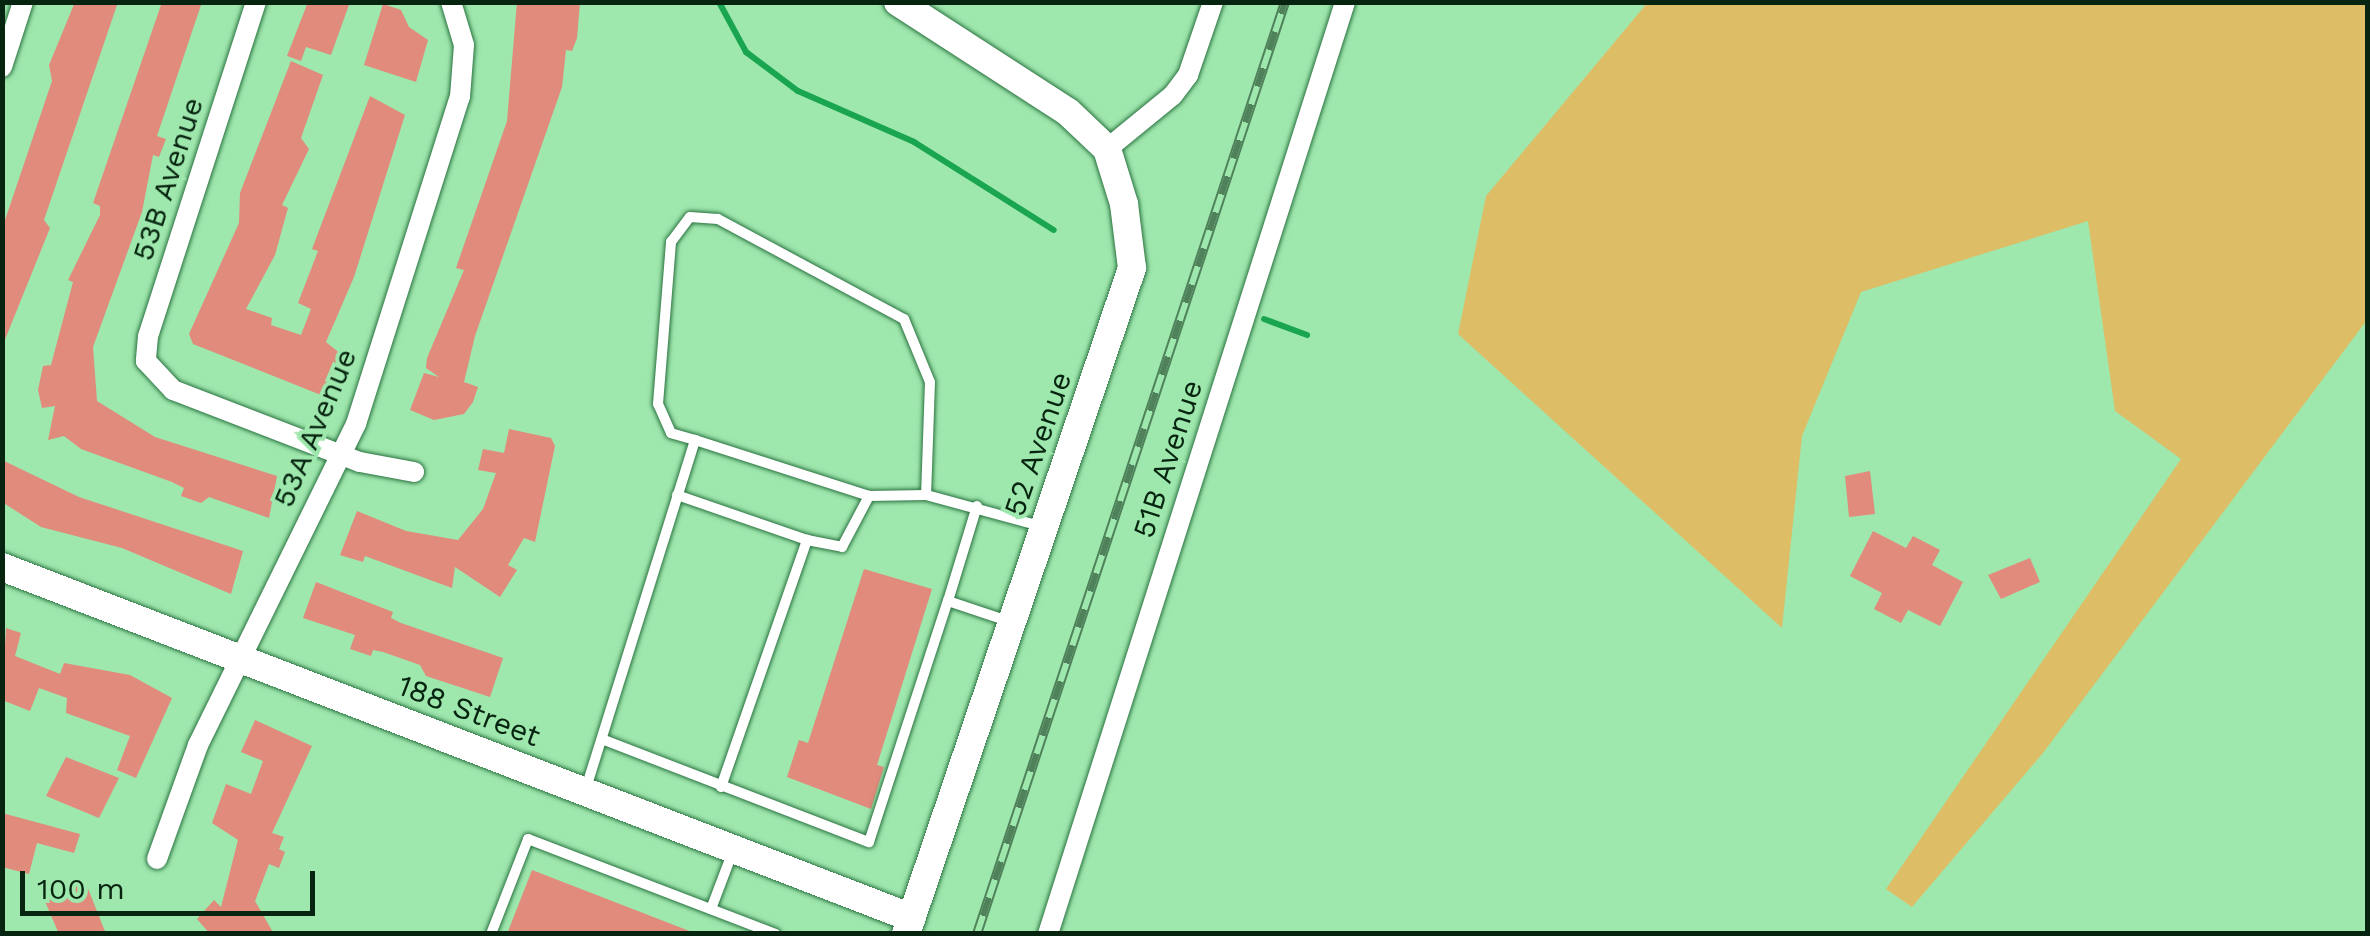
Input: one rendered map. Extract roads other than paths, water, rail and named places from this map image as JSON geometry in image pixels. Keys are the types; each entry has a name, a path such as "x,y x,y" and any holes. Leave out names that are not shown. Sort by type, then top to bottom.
{"street":[{"path":"2,67 23,2"},
{"name":"53B Avenue","path":"256,2 148,336 152,374 172,390 342,456"},
{"name":"53A Avenue","path":"156,859 198,745 342,456 460,96 464,45 451,2"},
{"path":"898,2 1068,112 1107,149 1173,95 1188,75 1213,2"},
{"name":"51B Avenue","path":"1048,934 1345,2"},
{"name":"52 Avenue","path":"909,926 1132,268 1124,204 1107,149"},
{"path":"342,456 395,473 414,472"},
{"name":"188 Street","path":"2,567 585,789 909,926"}],"lane":[{"path":"926,494 930,382 904,320 718,218 690,217 671,242 658,404 670,432 869,496 926,494 1044,528"},
{"path":"585,789 604,740 694,440"},
{"path":"677,495 807,540 842,547 869,496"},
{"path":"604,740 869,842 977,506"},
{"path":"721,788 807,540"},
{"path":"948,602 1014,623"},
{"path":"490,934 528,838 775,934"},
{"path":"711,909 732,851"}],"waterway":[{"path":"719,2 746,52 798,91 914,142 1054,230"},
{"path":"1264,319 1307,335"}],"railway":[{"path":"977,934 1285,2"}]}
